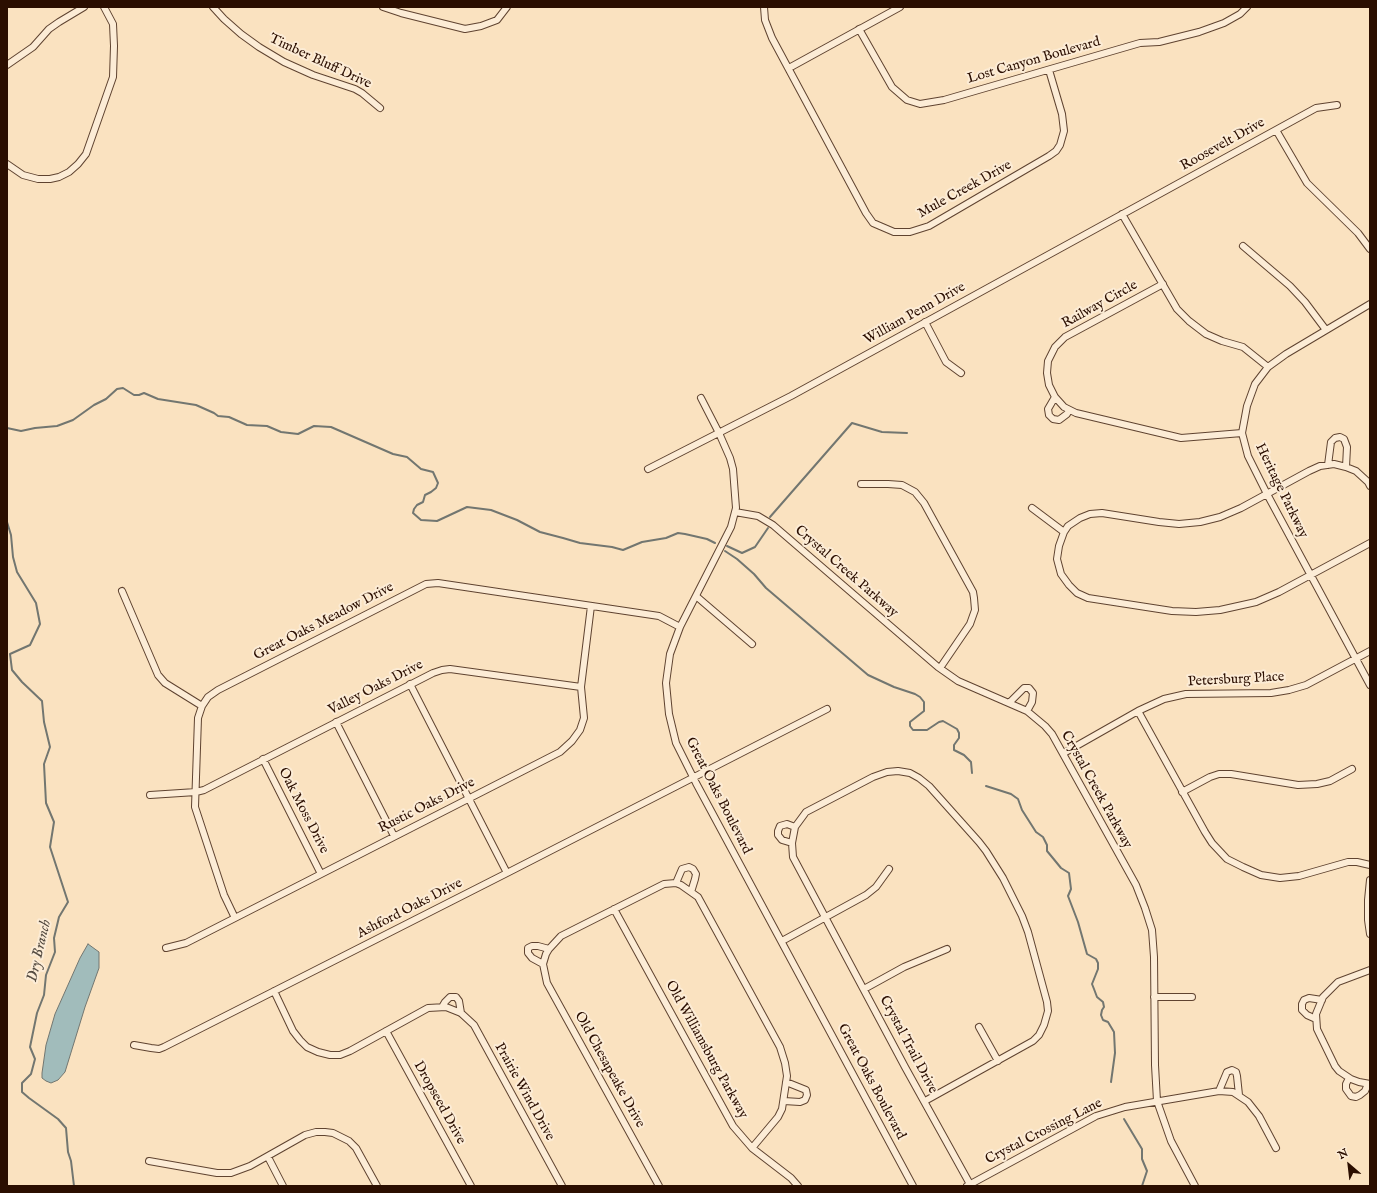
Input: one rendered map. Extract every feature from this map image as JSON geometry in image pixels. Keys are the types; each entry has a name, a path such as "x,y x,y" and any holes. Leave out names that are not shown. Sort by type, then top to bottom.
{"street":[{"path":"7,65 33,47 49,29 84,7"},
{"path":"7,164 24,175 38,179 50,179 59,177 69,172 86,154 113,77 113,24 104,7"},
{"name":"Timber Bluff Drive","path":"213,7 241,34 259,47 284,62 313,75 355,89 380,108"},
{"path":"384,7 401,13 465,29 481,26 497,20 507,7"},
{"name":"Mule Creek Drive","path":"764,7 765,20 772,38 866,213 873,223 894,232 910,232 929,226 1050,156 1056,151 1060,145 1064,131 1062,114 1049,70"},
{"path":"789,68 900,7"},
{"name":"Lost Canyon Boulevard","path":"859,29 892,87 907,100 920,104 944,100 1140,44 1158,42 1199,32 1224,23 1240,14 1247,7"},
{"name":"Roosevelt Drive","path":"1122,214 1316,108 1337,104"},
{"path":"1276,130 1307,184 1358,233 1370,249"},
{"path":"1122,214 1177,309 1206,334 1222,341 1243,347 1268,367"},
{"name":"William Penn Drive","path":"648,469 791,396 1122,214"},
{"path":"1243,246 1290,286 1305,302 1326,330"},
{"name":"Railway Circle","path":"1162,284 1065,337 1055,347 1048,361 1047,373 1049,385 1055,397 1064,407 1076,413 1181,438 1242,434"},
{"name":"Heritage Parkway","path":"1370,304 1286,354 1268,367 1255,384 1247,406 1242,434 1248,456 1267,494 1370,685"},
{"path":"925,322 946,362 961,373"},
{"path":"1055,397 1048,409 1049,415 1053,419 1059,420 1067,414 1069,410"},
{"name":"Great Oaks Boulevard","path":"701,398 719,433 734,469 736,500 735,512 731,527 680,627 670,654 666,683 668,714 676,742 693,777 913,1186"},
{"path":"1328,465 1331,442 1335,438 1340,437 1344,439 1347,446 1346,466"},
{"path":"1370,486 1368,482 1356,471 1346,466 1334,464 1320,466 1309,471 1242,508 1200,522 1179,524 1102,513 1090,514 1080,518 1068,526 1059,546 1057,559 1061,574 1069,585 1077,592 1088,598 1172,611 1196,612 1220,610 1256,602 1311,576 1370,543"},
{"path":"861,484 902,485 915,492 924,503 973,592 975,610 970,624 940,668"},
{"path":"1032,508 1064,532"},
{"name":"Crystal Creek Parkway","path":"735,512 758,516 773,525 940,668 958,680 1027,711 1052,734 1064,752 1136,885 1152,930 1154,957 1154,1065 1157,1101 1171,1141 1195,1186"},
{"name":"Great Oaks Meadow Drive","path":"202,706 208,697 218,690 426,584 438,583 658,616 680,627"},
{"path":"122,591 158,675 165,683 202,706 198,718 195,807 224,895 235,918"},
{"path":"696,596 752,644"},
{"name":"Rustic Oaks Drive","path":"166,948 186,943 560,752 572,741 580,730 584,718 581,687 591,606"},
{"name":"Petersburg Place","path":"1064,752 1138,711 1164,699 1186,694 1271,693 1289,690 1306,685 1370,651"},
{"name":"Valley Oaks Drive","path":"150,795 196,792 204,790 433,673 450,669 581,687"},
{"path":"410,684 507,873"},
{"path":"1009,703 1024,688 1029,688 1033,693 1032,702 1027,711"},
{"name":"Ashford Oaks Drive","path":"134,1045 151,1048 164,1047 827,709"},
{"path":"1138,711 1182,792 1212,843 1226,859 1242,868 1280,878 1299,876 1348,862 1357,862 1370,865"},
{"path":"336,722 394,836"},
{"name":"Oak Moss Drive","path":"263,759 321,874"},
{"path":"1182,792 1210,777 1219,774 1231,774 1298,785 1317,784 1330,781 1352,770"},
{"path":"795,827 787,824 780,826 778,835 782,840 792,844 795,827 806,812 873,777 887,772 898,771 910,773 929,786 979,842 1003,878 1022,916 1028,932 1047,1002 1046,1018 1039,1035 1026,1046 925,1101"},
{"name":"Crystal Trail Drive","path":"792,844 793,857 798,867 970,1185"},
{"path":"676,883 682,869 688,867 693,869 696,874 691,892"},
{"path":"782,942 872,891 889,869"},
{"path":"1370,880 1368,900 1370,934"},
{"path":"549,949 532,946 528,948 528,953 532,958 543,964 549,949 561,936 664,884 676,883 698,897 780,1047 785,1063 787,1076 782,1109 778,1117 752,1148"},
{"name":"Old Williamsburg Parkway","path":"614,909 733,1126 752,1148 791,1178 798,1186"},
{"path":"864,989 904,967 947,950"},
{"name":"Old Chesapeake Drive","path":"543,964 547,983 659,1186"},
{"path":"1349,1078 1346,1084 1346,1089 1351,1096 1356,1097 1360,1095 1365,1091 1369,1084 1349,1078 1335,1066 1316,1029 1316,1014 1323,996 1338,982 1370,970"},
{"name":"Prairie Wind Drive","path":"274,991 293,1031 300,1040 307,1047 330,1055 340,1055 350,1051 428,1008 442,1007 461,1013 474,1025 562,1186"},
{"name":"Prairie Wind Drive","path":"442,1007 450,997 456,997 459,1001 461,1013"},
{"path":"1154,997 1192,997"},
{"path":"1316,1019 1306,1015 1302,1010 1302,1004 1304,1000 1309,998 1322,1000"},
{"path":"979,1027 998,1061"},
{"name":"Dropseed Drive","path":"386,1031 471,1186"},
{"path":"1219,1091 1227,1072 1232,1070 1236,1072 1239,1095 1256,1110 1276,1148"},
{"path":"784,1101 800,1102 805,1100 808,1095 806,1090 786,1082"},
{"name":"Crystal Crossing Lane","path":"970,1185 1096,1116 1115,1110 1157,1101 1219,1091 1234,1092 1239,1095"},
{"path":"149,1161 217,1174 231,1173 244,1169 305,1135 316,1132 333,1133 349,1141 356,1148 377,1186"},
{"path":"268,1156 283,1186"}],"water":[{"path":"88,944 99,952 99,968 65,1072 58,1080 51,1083 42,1078 46,1045 55,1014 80,958"}],"waterway":[{"path":"7,428 21,431 57,426 73,420 94,405 106,399 117,389 123,388 134,395 144,393 158,399 196,405 218,416 229,417 247,425 267,426 281,432 298,434 314,426 331,427 393,454 407,457 421,469 433,472 438,483 436,488 425,495 423,502 417,505 414,509 413,513 421,520 437,521 467,507 491,510 517,520 540,532 580,543 623,550 642,542 666,538 678,533 707,539 715,543"},
{"path":"770,517 852,423 882,432 907,433"},
{"name":"Dry Branch","path":"7,522 11,535 13,557 17,572 36,603 40,624 30,645 10,654 12,670 42,701 44,722 50,747 44,764 46,803 54,822 50,847 68,902 59,917 54,938 55,952 46,975 44,995 37,1013 30,1047 35,1059 31,1074 22,1083 22,1092 58,1119 66,1128 68,1152 71,1161 74,1186"},
{"path":"727,546 742,553 755,547 768,528"},
{"path":"725,551 737,559 754,574 766,588 868,675 920,697 924,702 924,711 910,722 910,726 913,730 927,730 943,721 957,729 959,738 954,745 954,750 964,755 971,762 972,773"},
{"path":"986,786 1011,794 1018,799 1022,810 1036,832 1043,837 1047,845 1047,851 1061,868 1069,873 1071,889 1068,896 1078,922 1087,954 1096,959 1098,963 1098,969 1092,984 1097,997 1103,1002 1104,1007 1101,1015 1103,1020 1108,1022 1114,1032 1115,1053 1111,1082"},
{"path":"1124,1119 1142,1149 1142,1159 1147,1171 1142,1186"}]}
